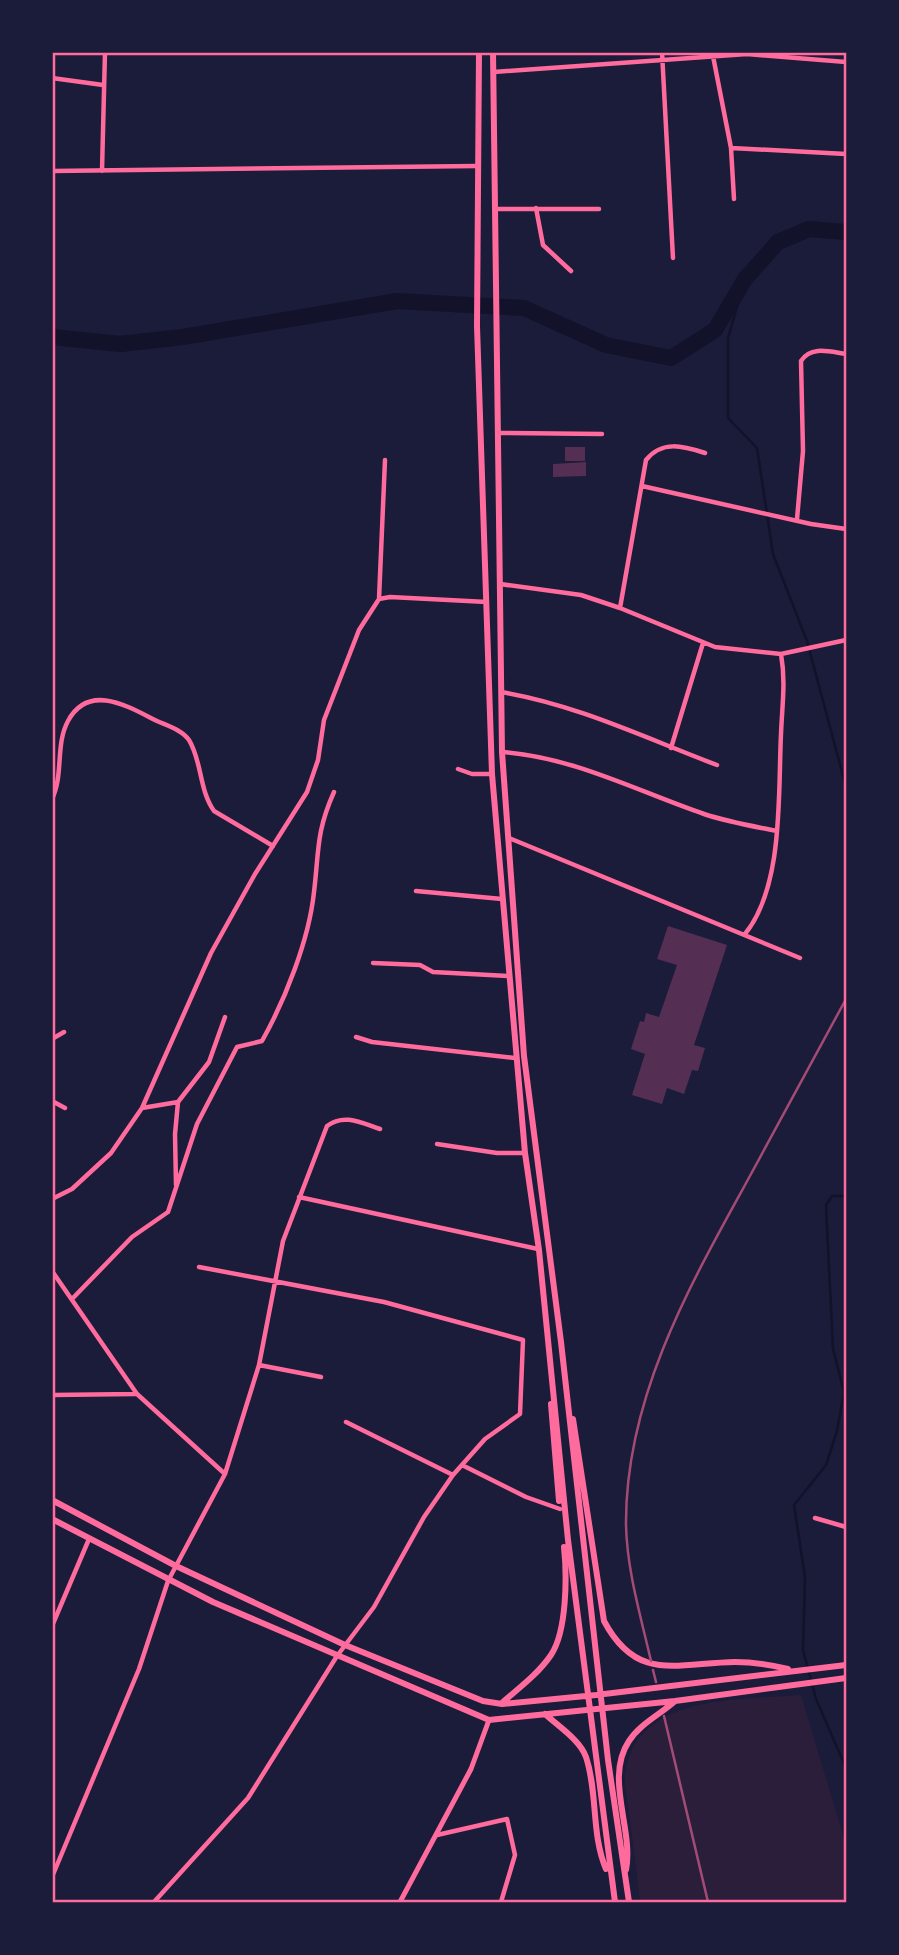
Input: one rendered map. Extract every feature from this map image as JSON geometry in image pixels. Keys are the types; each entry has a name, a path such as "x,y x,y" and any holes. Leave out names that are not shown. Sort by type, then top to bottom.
{"main road":[{"path":"479,52 478,378 492,774 525,1153 539,1250 568,1540 615,1902"},
{"path":"493,52 501,726 524,1056 608,1760 629,1902"},
{"path":"491,725 501,726"},
{"path":"565,1384 577,1439 604,1621 614,1640 646,1665 695,1667 734,1662 796,1671"},
{"path":"502,1704 537,1672 550,1656 559,1637 567,1573 550,1415 552,1387"},
{"path":"52,1500 176,1566 345,1645 457,1692 502,1704 846,1665"},
{"path":"52,1519 168,1581 489,1720 675,1701 846,1678"},
{"path":"625,1875 629,1855 620,1777 623,1752 638,1731 675,1701"},
{"path":"545,1714 575,1741 586,1756 599,1854 610,1877"}],"street":[{"path":"102,171 105,52"},
{"path":"662,52 673,258"},
{"path":"494,72 747,53 846,62"},
{"path":"713,56 731,148 734,198"},
{"path":"52,78 103,85"},
{"path":"731,148 846,154"},
{"path":"52,171 477,166"},
{"path":"536,208 543,245 571,271"},
{"path":"495,209 598,209"},
{"path":"797,519 803,451 801,361 817,350 846,354"},
{"path":"498,433 602,434"},
{"path":"620,608 644,466 657,449 678,446 705,453"},
{"path":"52,1199 72,1189 111,1153 142,1108 211,953 311,783 318,760 324,720 359,630 379,599 385,460"},
{"path":"642,486 846,528"},
{"path":"500,584 581,595 715,647 781,654 825,647 846,640"},
{"path":"379,599 412,596 488,602"},
{"path":"671,748 703,643"},
{"path":"745,934 762,904 777,831 785,694 781,654"},
{"path":"501,692 548,700 581,711 717,765"},
{"path":"52,799 58,784 61,735 70,717 83,705 113,699 182,732 193,750 208,803 214,811 273,846"},
{"path":"502,752 529,754 551,760 628,784 703,813 777,831"},
{"path":"458,769 472,774 492,774"},
{"path":"73,1298 132,1237 168,1212 197,1124 237,1047 262,1041 280,1008 314,894 316,850 321,820 334,792"},
{"path":"509,838 800,958"},
{"path":"416,891 502,899"},
{"path":"373,963 420,965 433,972 508,976"},
{"path":"176,1189 175,1134 178,1102 209,1062 225,1017"},
{"path":"52,1039 64,1032"},
{"path":"356,1037 372,1042 515,1058"},
{"path":"52,1101 65,1108"},
{"path":"142,1108 178,1102"},
{"path":"52,1877 139,1669 168,1581 225,1474 259,1365 283,1241 327,1126 336,1120 350,1119 380,1129"},
{"path":"437,1144 497,1153 525,1153"},
{"path":"299,1197 539,1250"},
{"path":"155,1902 248,1798 337,1656 374,1607 424,1517 453,1475 485,1439 520,1414 523,1340 384,1302 199,1267"},
{"path":"52,1271 137,1394 225,1474"},
{"path":"259,1365 321,1377"},
{"path":"52,1395 137,1394"},
{"path":"346,1422 453,1475"},
{"path":"461,1465 526,1497 560,1508"},
{"path":"815,1518 846,1527"},
{"path":"52,1626 89,1539"},
{"path":"400,1902 480,1748 489,1720"},
{"path":"437,1835 507,1819 516,1856 501,1902"}],"shaded area":[{"path":"801,1695 846,1845 846,1902 640,1902 625,1776 633,1749 648,1729 669,1715 694,1706 749,1698"}],"building":[{"path":"565,447 585,447 585,461 565,461"},
{"path":"586,462 586,476 553,477 553,464"},
{"path":"668,926 727,945 694,1045 705,1048 698,1071 692,1070 684,1094 667,1088 662,1104 632,1095 645,1054 631,1049 640,1021 644,1022 646,1013 659,1017 677,965 657,959"}],"waterway":[{"path":"52,337 120,344 183,337 397,301 524,308 606,345 671,358 715,330 745,279 778,242 809,229 846,232"},
{"path":"745,279 728,338 728,418 757,448 773,554 807,641 846,787"},
{"path":"846,1196 832,1196 826,1205 833,1349 844,1392 837,1431 826,1465 794,1505 805,1577 803,1650 816,1699 846,1768"}],"railway":[{"path":"651,1661 632,1577 626,1525 628,1479 636,1434 648,1391 663,1348 702,1265 846,999"},
{"path":"653,1670 656,1682"},
{"path":"664,1716 708,1902"}]}
